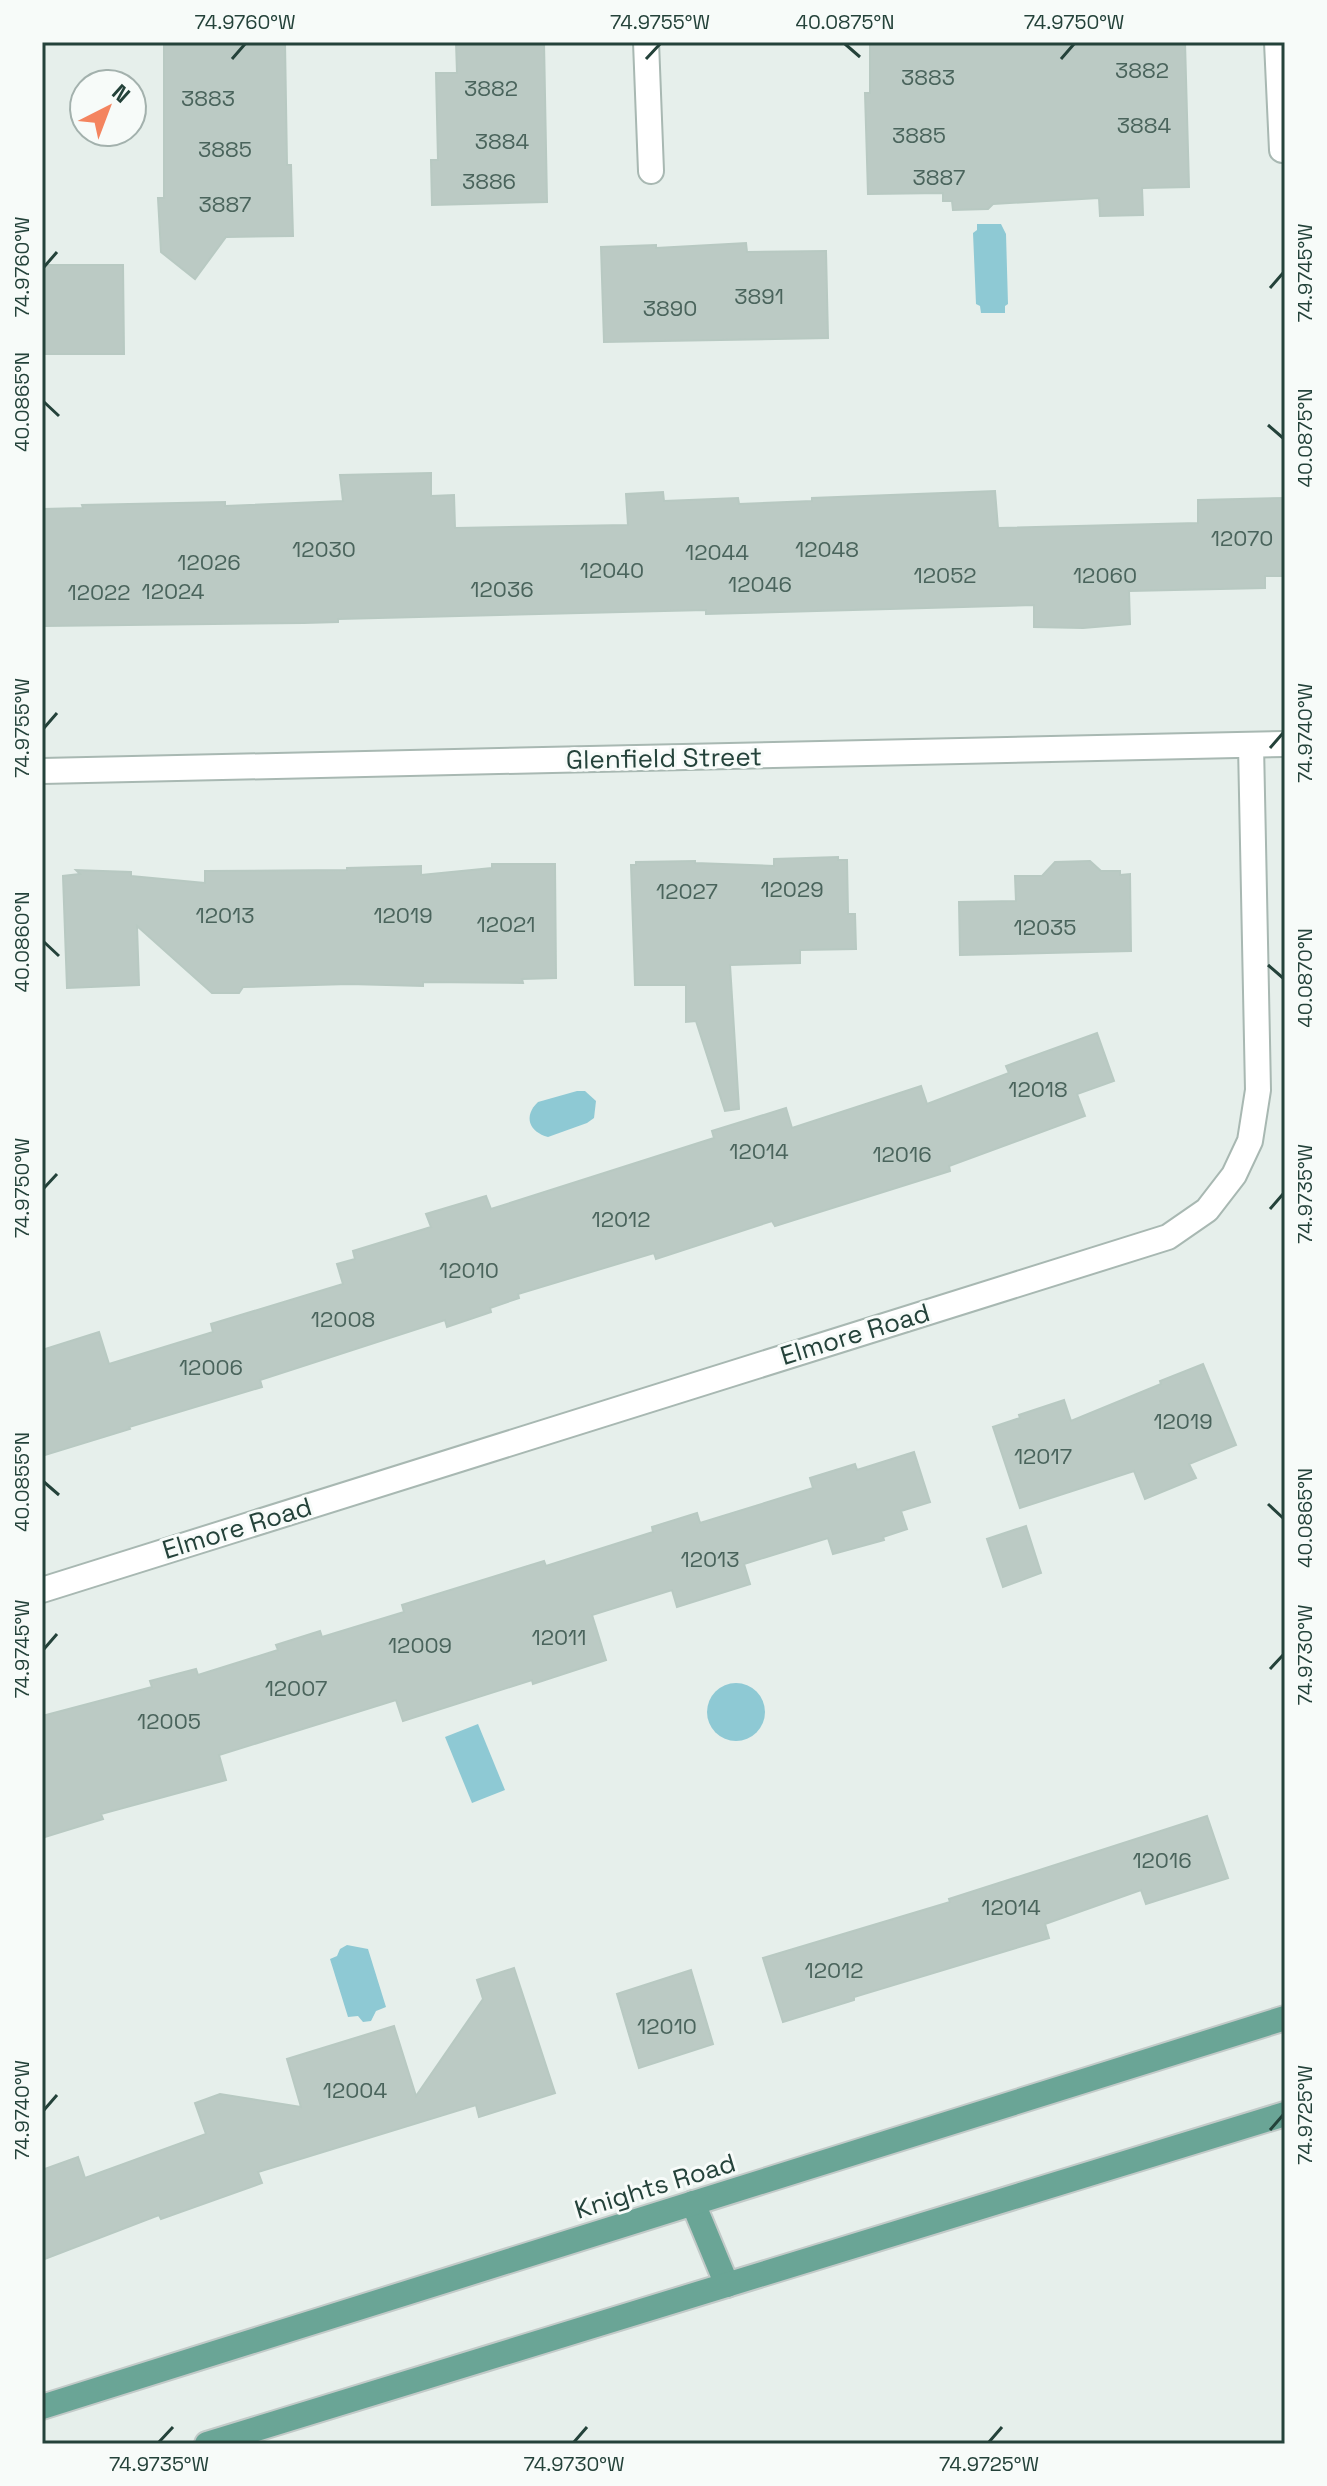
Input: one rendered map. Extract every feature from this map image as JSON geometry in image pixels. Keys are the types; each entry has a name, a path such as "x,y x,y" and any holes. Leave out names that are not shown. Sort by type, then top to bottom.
{"main road":[{"name":"Knights Road","path":"42,2407 1285,2018"},
{"path":"207,2444 1285,2114"},
{"path":"693,2203 727,2285"}],"street":[{"path":"646,42 651,171"},
{"path":"1277,42 1282,150"},
{"name":"Glenfield Street","path":"42,771 1285,744"},
{"name":"Elmore Road","path":"42,1590 1168,1237 1207,1210 1234,1175 1250,1141 1258,1090 1251,745"}],"water":[{"path":"977,224 1001,224 1006,234 1008,304 1005,313 981,313 980,306 976,304 973,233 977,230"},
{"path":"585,1091 596,1101 594,1118 548,1137 536,1131 530,1118 538,1102"},
{"path":"736,1683 757,1691 765,1712 757,1733 736,1741 715,1733 707,1712 715,1691"},
{"path":"478,1724 505,1790 472,1803 445,1737"},
{"path":"347,1945 368,1949 386,2007 376,2011 371,2021 363,2022 358,2016 348,2017 330,1959"}],"building":[{"path":"164,42 285,42 287,165 291,165 293,236 226,237 195,279 161,252 158,198 164,198"},
{"path":"456,42 544,42 547,202 432,205 431,160 438,160 436,73 457,73"},
{"path":"870,42 1185,42 1189,187 1142,188 1143,215 1100,216 1099,198 993,204 988,209 953,210 952,201 943,201 943,193 868,194 865,93 870,93"},
{"path":"746,243 747,252 826,251 828,338 604,342 601,247 656,245 656,248"},
{"path":"42,265 123,265 124,354 42,354"},
{"path":"431,473 431,496 454,495 455,528 628,525 626,494 663,492 664,501 738,498 739,504 995,491 998,528 1198,523 1198,500 1285,498 1285,576 1265,576 1265,588 1129,591 1130,624 1083,628 1034,627 1034,605 706,614 706,610 338,619 338,622 304,623 44,626 44,509 83,508 82,505 225,502 225,506 343,501 340,475"},
{"path":"838,857 838,860 847,860 848,914 855,914 856,949 800,950 800,963 730,965 739,1109 725,1111 696,1021 686,1022 686,985 635,985 631,865 636,865 636,862 695,861 774,866 774,859"},
{"path":"1090,861 1101,871 1130,874 1131,951 960,955 959,902 1016,901 1015,876 1042,876 1055,862"},
{"path":"492,864 555,864 556,978 522,979 523,983 423,982 423,986 349,984 243,987 239,993 212,993 137,926 139,985 67,988 63,876 80,874 76,870 131,872 131,876 205,883 205,871 421,866 421,875 492,868"},
{"path":"1097,1033 1114,1081 1077,1094 1085,1116 949,1166 950,1171 775,1226 772,1221 656,1259 654,1253 518,1294 519,1298 490,1308 491,1312 447,1327 445,1320 260,1380 262,1387 42,1456 42,1350 99,1332 109,1364 213,1332 211,1324 343,1284 337,1264 355,1259 353,1251 431,1227 426,1214 486,1196 491,1209 714,1138 712,1131 786,1108 792,1128 921,1086 927,1104 1009,1073 1006,1066"},
{"path":"1203,1364 1236,1445 1189,1464 1196,1478 1145,1499 1134,1471 1020,1508 993,1427 1064,1400 1071,1421"},
{"path":"914,1452 930,1502 901,1511 907,1529 883,1537 884,1540 833,1554 828,1538 744,1564 750,1584 677,1607 672,1590 592,1615 606,1660 403,1721 396,1700 219,1755 226,1780 101,1814 103,1819 42,1838 42,1716 152,1687 150,1681 196,1669 198,1675 278,1650 276,1645 320,1631 322,1637 404,1612 402,1605 544,1561 546,1566 653,1532 652,1527 697,1513 700,1523 813,1488 810,1478 855,1464 857,1470"},
{"path":"1026,1526 1041,1573 1003,1587 987,1539"},
{"path":"1207,1816 1228,1878 1146,1904 1141,1890 1045,1924 1049,1938 854,1997 854,2000 783,2022 763,1958 950,1902 949,1899"},
{"path":"514,1968 555,2093 479,2117 476,2105 258,2172 262,2183 161,2219 159,2215 42,2260 42,2170 78,2157 85,2178 206,2134 195,2103 220,2094 301,2107 287,2059 394,2026 416,2096 483,1999 477,1980"},
{"path":"691,1970 713,2044 639,2068 617,1994"}]}
